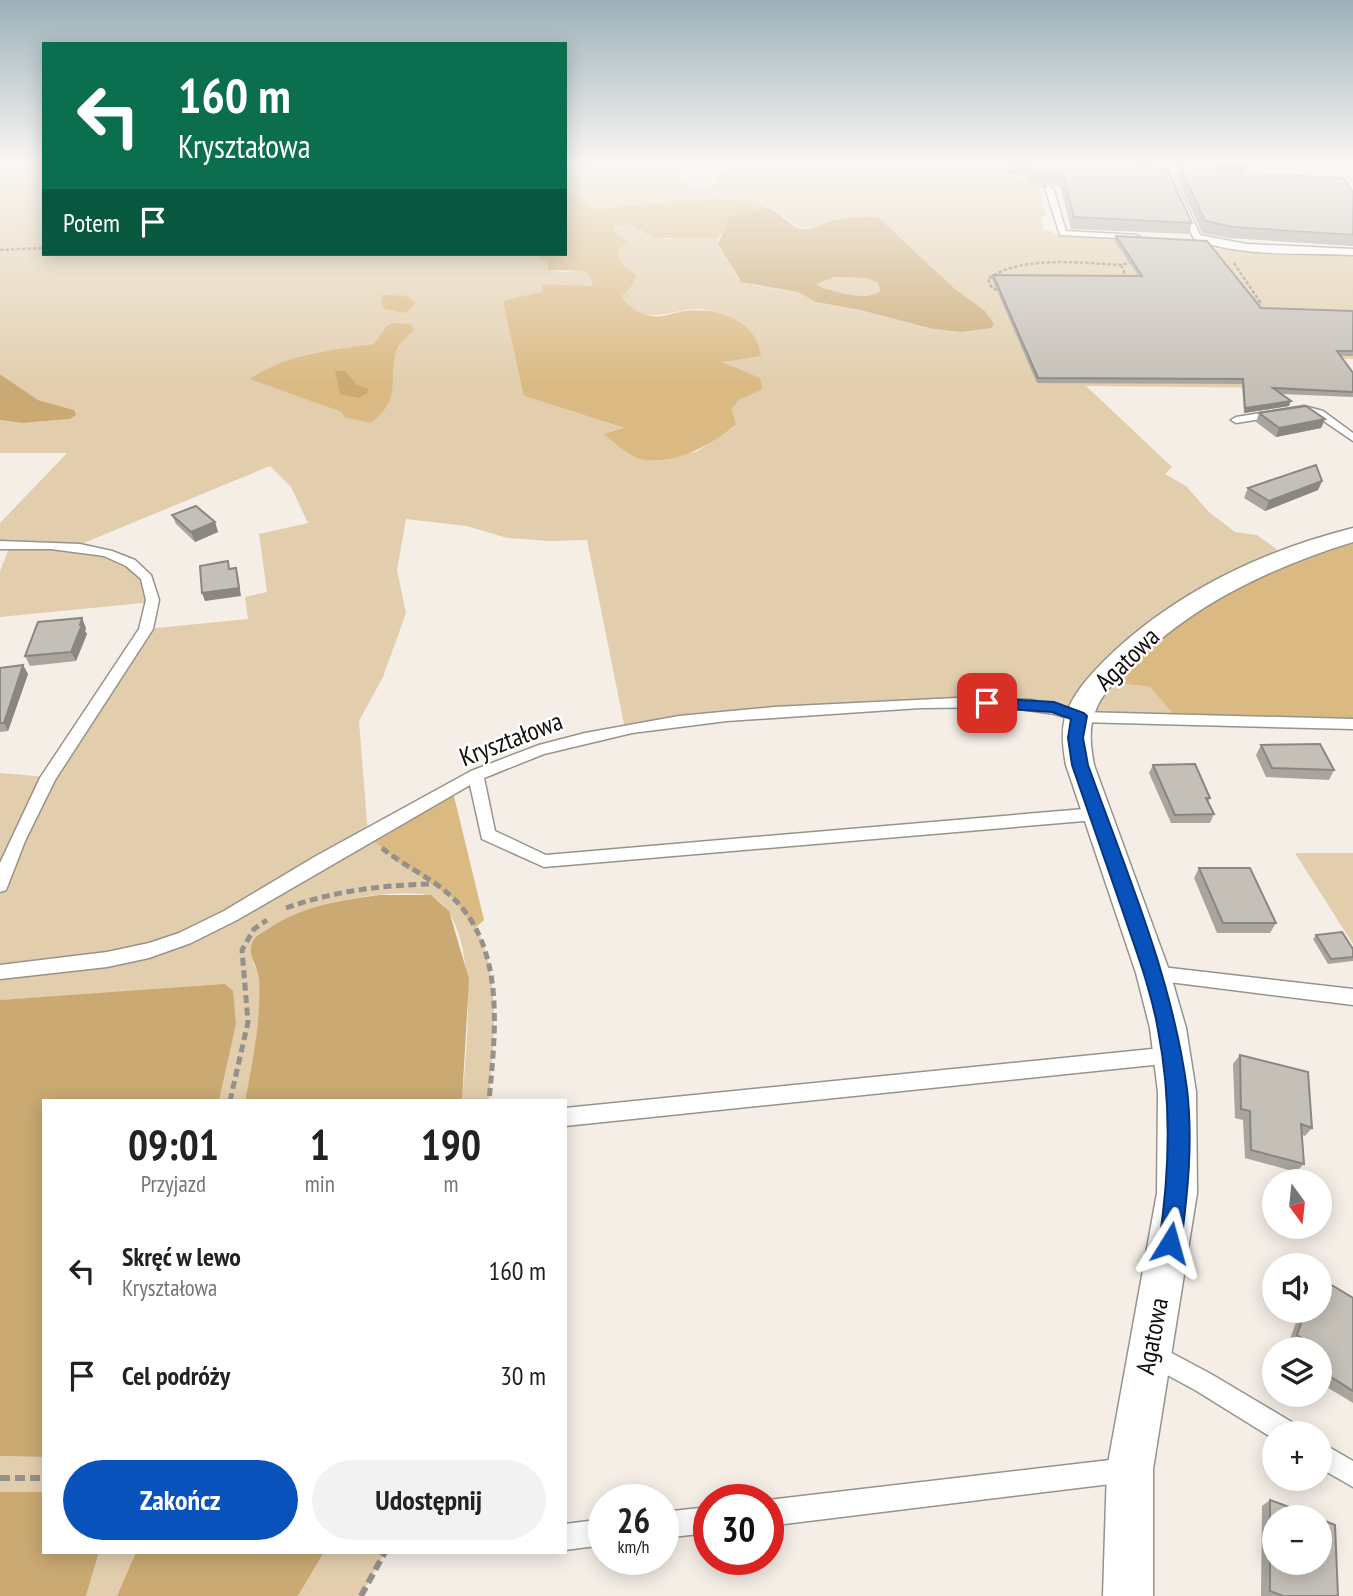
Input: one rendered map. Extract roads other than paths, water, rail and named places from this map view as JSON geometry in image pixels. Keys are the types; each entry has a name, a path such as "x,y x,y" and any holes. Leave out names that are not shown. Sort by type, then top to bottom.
{"street":[{"name":"Agatowa","path":"1128,1596 1130,1469 1177,1193 1177,1092 1172,1055 1153,973 1096,814 1078,752 1076,738 1079,716 1087,699 1117,662 1173,616 1205,596 1278,561 1353,534"}],"lane":[{"path":"1198,237 1202,240"},
{"path":"1185,240 1353,252"},
{"path":"1236,420 1304,409 1319,413 1353,438"},
{"path":"0,545 72,547 109,552 131,563 145,576 150,585 153,605 146,629 48,778 17,841 0,886"},
{"name":"Kryształowa","path":"0,972 110,960 168,944 210,927 476,776 527,754 576,739 625,729 707,718 890,705 1006,703 1054,707 1079,716 1353,724"},
{"path":"476,776 488,835 544,861 1096,814"},
{"path":"1153,973 1353,997"},
{"path":"567,1117 1172,1055"},
{"path":"1148,1352 1266,1421"},
{"path":"1332,1462 1353,1475"},
{"path":"784,1511 1130,1469"},
{"path":"567,1537 588,1534"}]}
